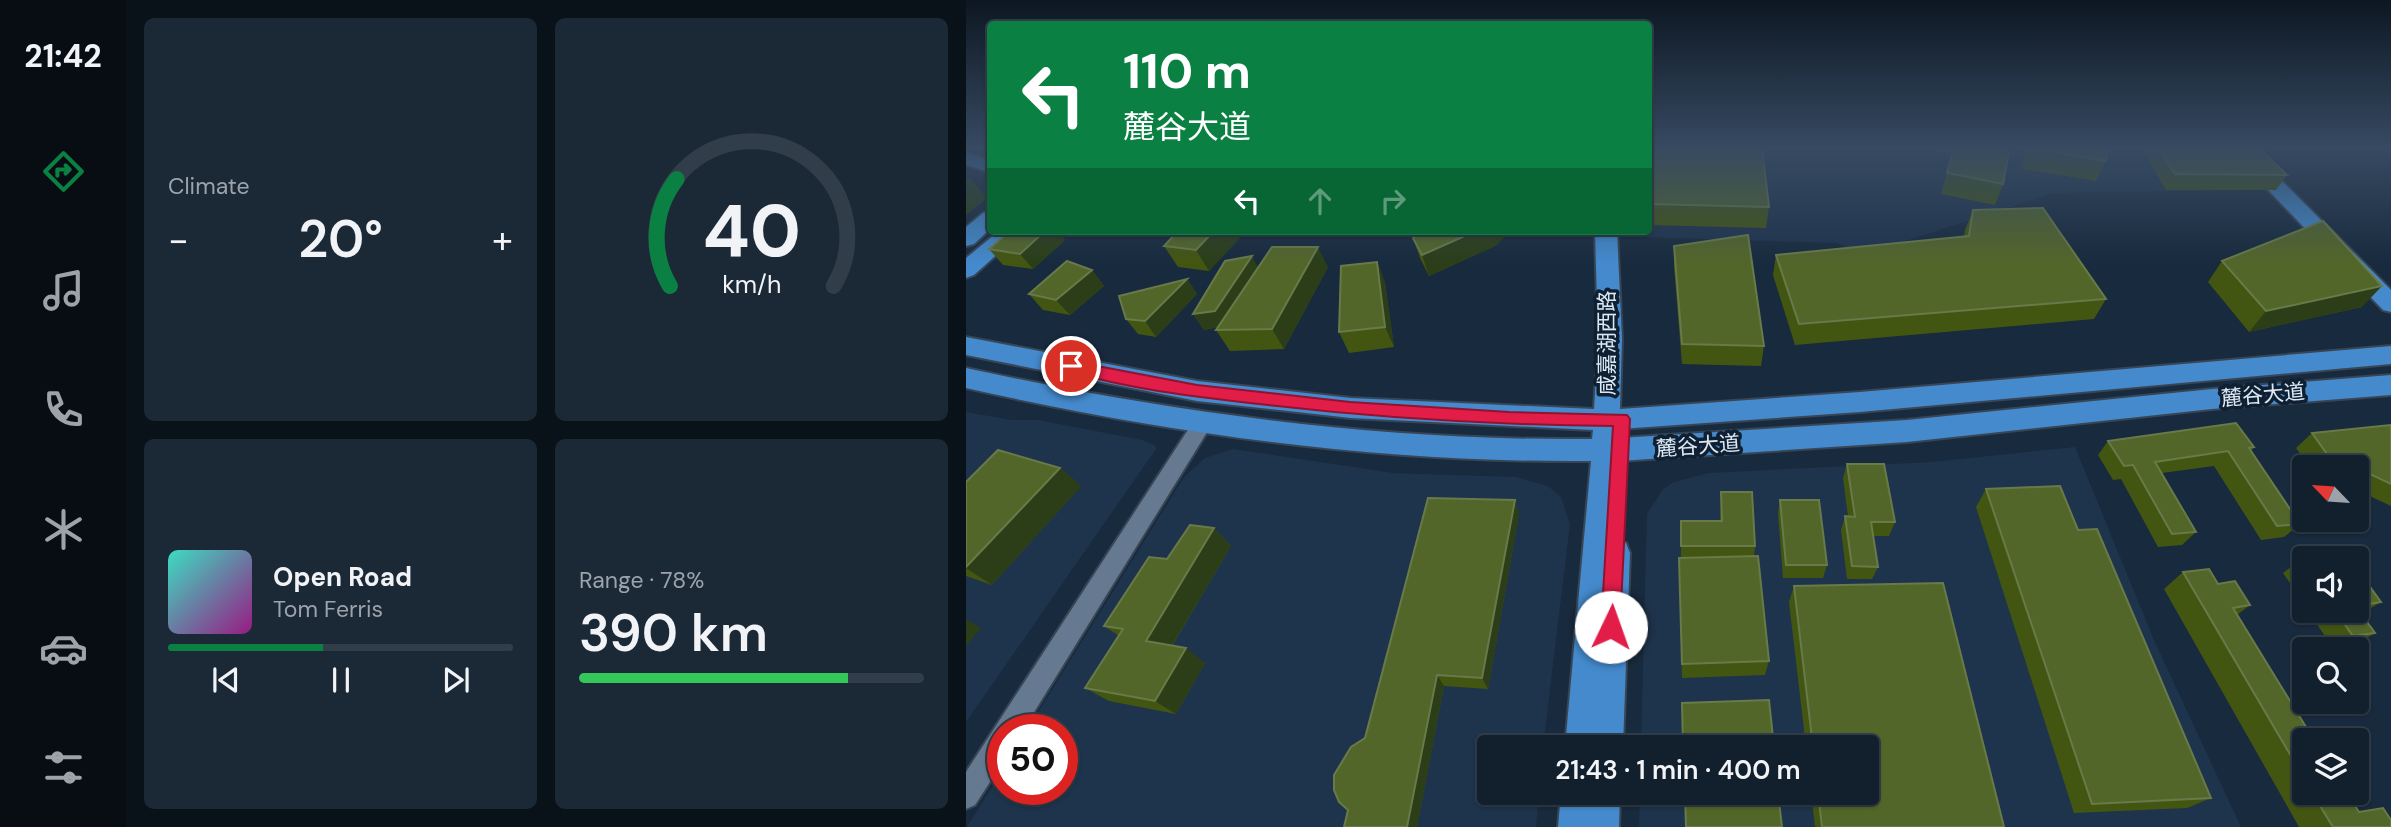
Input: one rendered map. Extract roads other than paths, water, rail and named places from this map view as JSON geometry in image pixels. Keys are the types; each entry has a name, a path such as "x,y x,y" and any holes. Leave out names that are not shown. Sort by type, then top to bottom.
{"main road":[{"path":"2276,187 2391,304"},
{"path":"2295,187 2391,282"},
{"path":"966,239 987,221"},
{"path":"966,270 1007,235"},
{"name":"咸嘉湖西路","path":"1606,235 1614,420"},
{"name":"咸嘉湖西路","path":"1605,735 1614,420 1623,339 1618,235"},
{"path":"966,280 993,247"},
{"path":"966,324 974,347"},
{"name":"麓谷大道","path":"974,347 1158,384 1272,400 1417,413 1614,420 1860,402 2391,355"},
{"name":"麓谷大道","path":"966,378 1069,401 1202,424 1401,443 1613,450 1907,431 2212,399 2391,385"},
{"name":"咸嘉湖西路","path":"1583,735 1613,450"},
{"path":"1577,827 1578,805"},
{"path":"1600,827 1601,805"}],"street":[{"path":"1018,714 1202,424"},
{"path":"966,796 987,763"}]}
